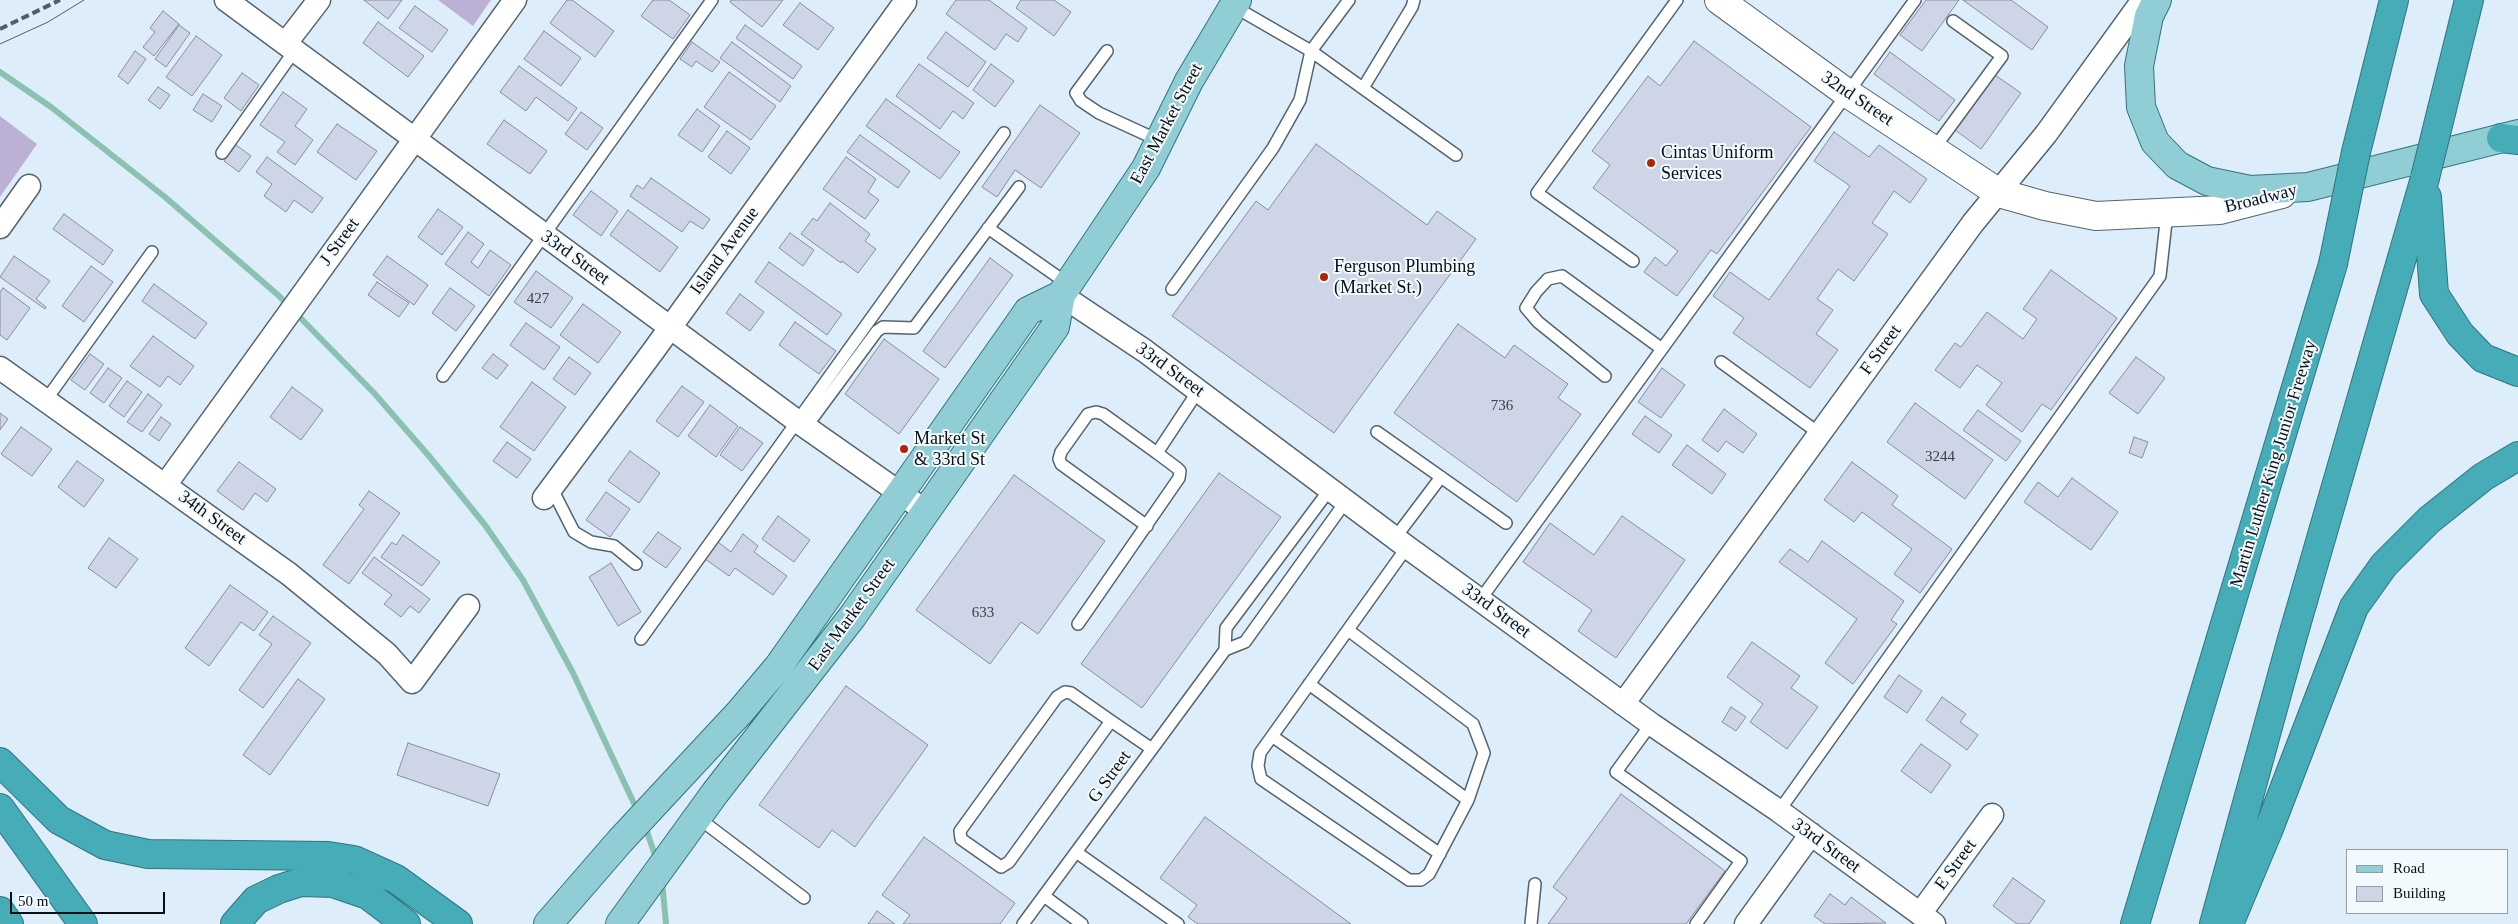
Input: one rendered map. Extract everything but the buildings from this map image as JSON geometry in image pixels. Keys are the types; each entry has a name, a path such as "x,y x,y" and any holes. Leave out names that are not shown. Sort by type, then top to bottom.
{"highway":[{"path":"2356,152 2381,0"},
{"name":"Martin Luther King Junior Freeway","path":"2135,924 2145,897 2333,264 2356,152 2394,0"},
{"path":"2214,924 2292,639 2425,178 2469,0"},
{"path":"2425,178 2434,294 2460,334 2483,358 2518,372"},
{"path":"2229,924 2268,832 2354,607 2384,565 2429,520 2483,477 2518,456"},
{"path":"0,762 59,820 106,845 148,854 328,856 354,860 396,880 458,924"},
{"path":"0,808 83,924"},
{"path":"234,924 256,900 279,889 301,882 332,883 368,895 406,924"},
{"path":"2121,924 2145,897"},
{"path":"0,911 9,924"}],"main road":[{"name":"32nd Street","path":"1718,0 1847,94 1999,193"},
{"path":"2157,0 2150,16 2140,66 2141,107 2155,142 2177,165 2207,181 2250,190 2308,187"},
{"name":"East Market Street","path":"620,924 697,817 852,617 1055,327 1064,289 1146,168 1189,81 1235,3"},
{"name":"Broadway","path":"1999,193 2045,206 2096,216 2220,210 2512,137"},
{"name":"East Market Street","path":"548,924 620,841 740,712 778,667 1028,311 1064,289"}],"street":[{"name":"33rd Street","path":"226,0 802,424 927,512"},
{"path":"291,47 319,0"},
{"name":"J Street","path":"166,484 515,0"},
{"name":"F Street","path":"1623,704 1973,223 2046,134 2143,0"},
{"name":"Island Avenue","path":"548,493 905,2"},
{"path":"0,228 29,186"},
{"name":"33rd Street","path":"1064,289 1480,600 1651,724 1811,834 1927,919"},
{"name":"34th Street","path":"0,368 166,484 289,574 387,654 412,682 468,606"},
{"name":"E Street","path":"1927,919 1992,815"},
{"path":"1746,924 1811,834"}],"lane":[{"path":"443,376 712,0"},
{"path":"1172,289 1273,148 1300,100 1311,51 1348,0"},
{"path":"1363,88 1412,7 1414,0"},
{"path":"1633,261 1537,193 1677,0"},
{"path":"1480,600 1915,0"},
{"path":"1235,3 1311,51 1456,155"},
{"path":"1933,150 2002,56 1953,21"},
{"path":"222,153 291,47"},
{"path":"1107,51 1076,94 1081,101 1099,113 1160,141"},
{"path":"802,424 1004,132"},
{"path":"640,639 802,424 877,331 883,327 914,328 1019,187"},
{"path":"1779,812 2160,276 2167,213"},
{"path":"988,228 1064,289"},
{"path":"46,400 152,252"},
{"path":"1605,376 1538,322 1526,308 1536,292 1548,280 1562,276 1662,349"},
{"path":"1721,362 1820,434"},
{"path":"1157,453 1198,391"},
{"path":"1078,624 1147,526 1179,478 1180,471 1103,414 1096,412 1088,414 1061,452 1059,459 1061,464 1147,526"},
{"path":"1377,432 1506,523"},
{"path":"1348,630 1473,724 1484,753 1468,800 1430,874 1421,880 1409,880 1261,779 1258,766 1260,753 1348,630 1441,477"},
{"path":"548,493 574,532 591,542 614,546 636,564"},
{"name":"G Street","path":"1225,650 1226,628 1338,495"},
{"name":"G Street","path":"1023,924 1225,650 1246,642 1338,495"},
{"path":"1309,684 1468,800"},
{"path":"1111,720 1009,862 1000,866 961,839 960,831 1058,696 1065,692 1071,693 1111,720 1152,749"},
{"path":"1651,724 1616,772 1741,861 1696,924"},
{"path":"1272,736 1440,854"},
{"path":"697,817 804,898"},
{"path":"1076,852 1178,924"},
{"path":"1531,924 1535,884"},
{"path":"1044,896 1082,924"}],"shaded area":[{"path":"438,0 491,0 473,26"},
{"path":"0,116 37,144 0,197"}],"waterway":[{"path":"0,72 51,107 165,197 278,295 374,393 429,456 485,525 523,580 573,673 638,812"},
{"path":"645,826 657,861"},
{"path":"662,881 666,924"}],"tram line":[{"path":"0,44 48,22 84,0"}],"railway":[{"path":"0,29 60,0"}],"place":[{"name":"Cintas Uniform Services","path":"1651,163"},
{"name":"Ferguson Plumbing (Market St.)","path":"1324,277"},
{"name":"Market St & 33rd St","path":"904,449"}]}
